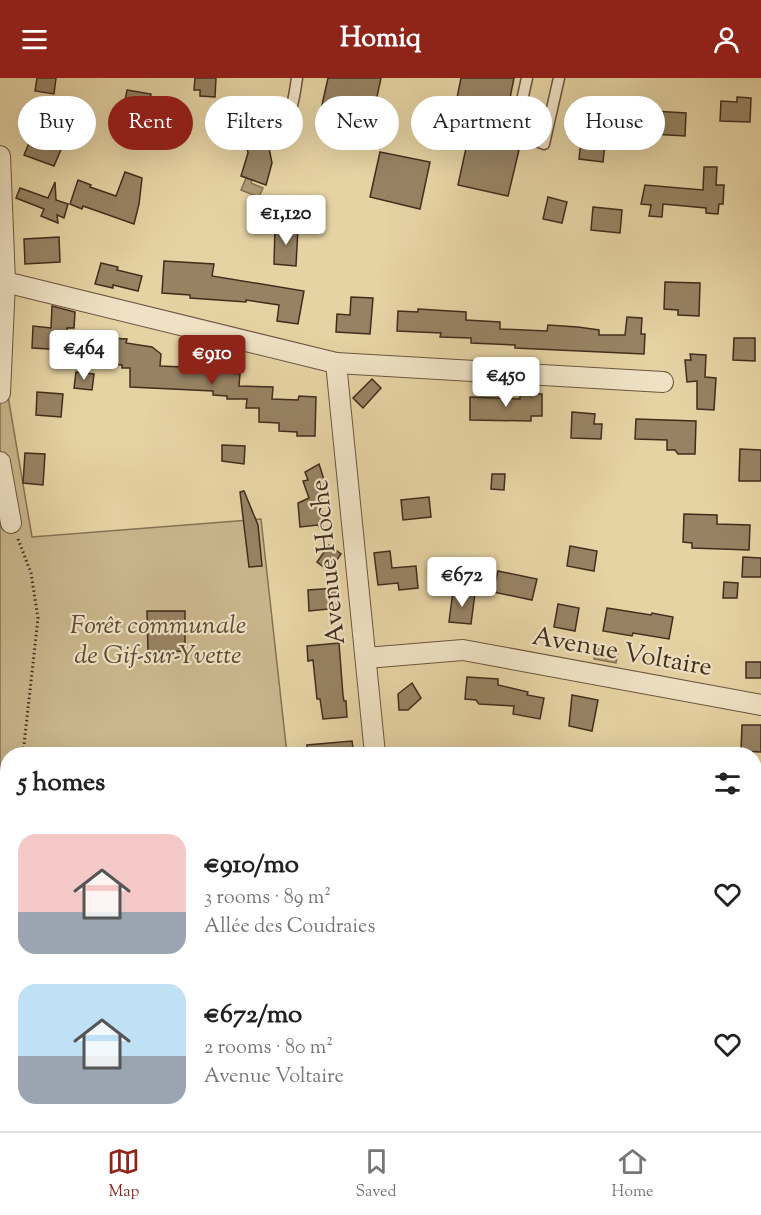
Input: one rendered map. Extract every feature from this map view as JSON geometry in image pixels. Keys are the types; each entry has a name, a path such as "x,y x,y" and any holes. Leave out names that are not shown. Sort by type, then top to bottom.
{"street":[{"path":"0,156 5,282 0,393"},
{"path":"5,282 336,363 663,382"},
{"name":"Avenue Hoche","path":"336,363 374,747"},
{"path":"0,462 11,523"},
{"name":"Avenue Voltaire","path":"366,658 463,650 761,705"}],"lane":[{"path":"292,96 297,78"},
{"path":"527,78 515,132 544,144 559,78"}],"path":[{"path":"11,523 31,573 38,618 25,747"}],"green space":[{"name":"Forêt communale de Gif-sur-Yvette","path":"0,349 32,537 261,519 286,747 0,747"}],"shaded area":[{"path":"246,178 263,188 259,197 241,190"},
{"path":"596,648 618,652 616,663 594,659"}],"building":[{"path":"37,78 56,78 54,94 35,91"},
{"path":"195,78 216,78 215,96 200,96 200,90 194,90"},
{"path":"328,78 381,78 377,96 324,96"},
{"path":"461,78 514,78 510,96 457,96"},
{"path":"127,90 151,94 151,96 126,96"},
{"path":"737,97 751,98 750,122 720,121 721,101 737,102"},
{"path":"665,112 686,113 685,136 665,135"},
{"path":"26,150 61,150 54,166 24,155"},
{"path":"247,150 269,150 272,163 266,185 241,176"},
{"path":"466,150 519,150 508,196 458,185"},
{"path":"580,150 604,150 603,162 579,159"},
{"path":"380,152 430,162 420,209 370,197"},
{"path":"704,167 717,167 716,185 724,185 723,204 719,204 718,214 706,213 706,208 663,204 662,217 649,216 651,205 641,204 645,185 703,190"},
{"path":"125,172 142,178 134,224 83,206 82,209 70,204 78,180 116,196"},
{"path":"55,182 56,200 68,204 64,218 57,215 58,223 41,216 44,209 16,198 20,188 48,198"},
{"path":"548,197 567,202 562,223 543,219"},
{"path":"593,207 622,210 620,233 591,230"},
{"path":"275,227 298,228 296,266 274,264"},
{"path":"59,237 60,262 25,264 24,239"},
{"path":"164,261 214,264 212,276 304,291 298,324 277,321 279,305 246,300 246,302 190,298 190,295 162,293"},
{"path":"101,263 118,267 117,270 142,276 138,291 113,285 113,288 95,284"},
{"path":"665,282 700,283 699,316 678,315 678,310 664,309"},
{"path":"351,297 373,298 370,334 336,332 337,314 350,315"},
{"path":"52,306 75,312 74,328 67,328 65,350 32,348 33,326 51,328"},
{"path":"418,309 466,312 466,320 500,322 500,329 547,331 548,325 599,330 599,335 625,335 627,317 642,318 641,334 645,334 644,354 515,348 515,345 471,343 471,338 440,337 441,333 397,331 398,311 418,312"},
{"path":"108,338 127,339 126,343 152,347 161,354 160,366 230,369 230,373 240,374 239,386 273,387 272,399 298,400 299,396 316,397 315,436 297,436 297,432 279,431 279,423 259,422 259,408 246,408 247,399 227,399 227,396 213,395 213,391 130,387 130,368 107,364"},
{"path":"734,338 755,338 755,361 733,360"},
{"path":"690,354 706,355 705,377 716,378 714,410 697,409 697,381 687,382 685,360 691,360"},
{"path":"76,372 94,374 92,390 74,388"},
{"path":"372,379 381,388 363,408 353,398"},
{"path":"37,392 63,394 61,417 36,415"},
{"path":"520,394 542,394 542,416 531,416 531,421 470,420 470,397 520,399"},
{"path":"572,412 595,414 594,424 602,424 601,439 571,438"},
{"path":"636,419 696,421 695,454 678,454 675,450 667,450 667,440 635,439"},
{"path":"222,445 245,446 244,464 222,461"},
{"path":"740,449 761,450 761,481 739,481"},
{"path":"25,453 45,454 43,485 23,483"},
{"path":"319,464 328,492 321,494 323,528 320,529 318,525 300,527 298,503 309,498 303,481 308,480 305,472"},
{"path":"492,474 505,474 504,490 491,489"},
{"path":"244,491 258,525 262,566 249,567 240,492"},
{"path":"429,497 431,517 403,520 401,500"},
{"path":"684,514 717,515 717,524 750,525 749,550 692,548 692,543 683,542"},
{"path":"329,545 341,554 329,571 317,562"},
{"path":"570,546 597,551 594,571 567,566"},
{"path":"390,551 392,568 416,566 418,588 399,590 398,583 378,585 374,553"},
{"path":"743,557 761,558 761,577 742,577"},
{"path":"498,571 537,579 532,600 493,592"},
{"path":"724,582 738,583 737,598 723,598"},
{"path":"337,588 338,608 309,611 308,590"},
{"path":"453,591 475,593 471,624 449,622"},
{"path":"558,604 579,608 575,631 554,627"},
{"path":"607,608 673,617 669,639 603,631"},
{"path":"147,611 185,611 185,651 148,652"},
{"path":"339,643 347,717 323,719 320,699 317,699 313,660 308,661 307,646"},
{"path":"746,662 761,662 761,678 746,678"},
{"path":"467,677 498,679 498,685 544,698 540,719 513,714 514,706 479,704 476,700 465,699"},
{"path":"412,683 421,698 408,710 399,710 398,694"},
{"path":"572,695 598,700 592,731 569,726"},
{"path":"742,725 761,725 761,747 741,747"},
{"path":"352,741 353,747 307,747 307,745"}]}
